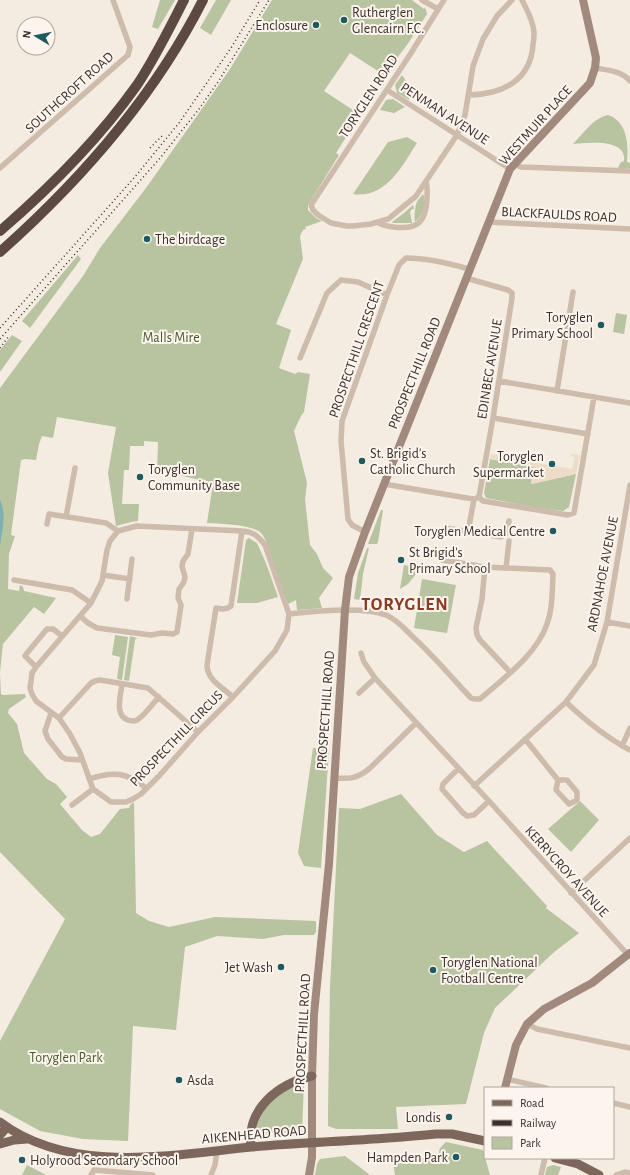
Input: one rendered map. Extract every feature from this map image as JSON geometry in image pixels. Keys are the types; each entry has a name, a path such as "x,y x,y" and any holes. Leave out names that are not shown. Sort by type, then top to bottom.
{"highway":[{"path":"0,231 36,200 75,162 108,124 137,84 161,45 184,0"},
{"path":"0,252 31,225 81,173 117,132 143,99 177,48 203,0"}],"main road":[{"path":"583,0 596,58 595,68"},
{"name":"WESTMUIR PLACE","path":"469,269 512,166 590,83 595,68"},
{"name":"PROSPECTHILL ROAD","path":"309,1175 312,1157 314,1014 329,864 345,610 349,577 365,532 469,269"},
{"path":"505,1087 516,1045 527,1024 544,1009 592,984 629,956"},
{"path":"251,1147 251,1129 259,1111 269,1098 283,1086 312,1076"},
{"name":"AIKENHEAD ROAD","path":"0,1135 3,1124 27,1139 49,1148 95,1157 111,1158 217,1151 312,1142 444,1134 484,1141"},
{"path":"0,1144 14,1140 27,1139"},
{"path":"559,1159 578,1164 599,1175"}],"street":[{"name":"SOUTHCROFT ROAD","path":"0,168 128,55 130,47 113,0"},
{"path":"422,0 438,10"},
{"name":"TORYGLEN ROAD","path":"378,222 347,226 331,223 318,215 313,210 311,205 444,0"},
{"path":"378,222 388,219 401,210 416,196 457,134 465,115 473,66 483,39 494,21 512,0"},
{"path":"469,95 493,92 507,87 517,80 528,66 533,52 534,32 530,15 522,0"},
{"path":"595,68 620,73 626,76 630,81"},
{"name":"PENMAN AVENUE","path":"387,90 457,134 512,166"},
{"path":"512,166 630,171"},
{"path":"378,222 381,225 403,228 417,224 422,220 427,203 426,182"},
{"name":"BLACKFAULDS ROAD","path":"488,222 630,229"},
{"name":"PROSPECTHILL CRESCENT","path":"365,532 352,524 348,519 341,445 342,424 352,390 387,295 399,265 406,258 442,261 469,269"},
{"name":"EDINBEG AVENUE","path":"466,278 508,290 512,293 493,418 468,532"},
{"path":"300,358 327,294 341,280 358,282 387,295"},
{"path":"557,391 573,292"},
{"path":"499,382 630,403"},
{"path":"384,484 476,498 568,515 574,513 594,397"},
{"path":"493,418 588,434"},
{"path":"66,517 75,468"},
{"name":"ARDNAHOE AVENUE","path":"474,786 566,702 594,665 607,622 630,485"},
{"path":"47,524 48,514 106,523 118,531 138,526 192,530 250,531 259,536 265,545 289,614 345,610 380,613 396,621 427,650 471,698 480,699 528,655 539,640 547,624 551,609 553,574 550,570 485,567 442,560"},
{"path":"446,528 501,537 506,534 509,521"},
{"path":"80,616 88,624 97,628 151,635 162,633 173,634 177,632 181,605 178,598 179,590 185,577 182,566 183,561 188,554 192,530"},
{"name":"PROSPECTHILL CIRCUS","path":"118,531 110,541 103,575 91,603 36,667 32,673 30,688 36,701 59,718 70,734 80,753 93,789 111,802 126,802 141,794 198,732 233,697 275,651 286,630 289,614"},
{"path":"233,697 211,678 207,672 207,664 216,608 228,609 231,606 242,531"},
{"path":"506,568 510,541"},
{"path":"126,599 132,559"},
{"path":"485,567 482,599 476,628 477,635 510,672"},
{"path":"103,575 130,579"},
{"path":"14,580 72,590 91,603"},
{"path":"607,622 630,626"},
{"path":"36,667 25,656 47,629 53,629 62,636"},
{"name":"KERRYCROY AVENUE","path":"360,653 364,662 375,678 629,956"},
{"path":"359,693 375,678"},
{"path":"59,718 95,681 148,688 198,732"},
{"path":"122,684 119,712 122,717 127,720 138,720 159,697"},
{"path":"566,702 591,726 630,750"},
{"path":"51,713 45,731 48,739 62,757 66,759 82,760"},
{"path":"334,778 354,778 361,775 416,723"},
{"path":"622,746 630,728"},
{"path":"525,739 558,780"},
{"path":"458,769 443,784 442,789 463,813 467,816 474,815 489,801"},
{"path":"89,780 103,774 121,775 135,780 146,788"},
{"path":"558,780 567,780 577,792 577,800 569,804 556,790 558,780"},
{"path":"72,805 93,789"},
{"path":"571,893 630,838"},
{"path":"527,1024 537,1029 630,1048"},
{"path":"507,1079 542,1087"},
{"path":"614,1103 630,1107"},
{"path":"211,1175 215,1165 217,1151"},
{"path":"541,1175 545,1159"},
{"path":"92,1172 153,1175"},
{"path":"616,1175 625,1172 630,1173"}],"green space":[{"path":"160,0 175,0 158,29 152,27"},
{"path":"216,0 231,0 211,35 200,28"},
{"name":"Malls Mire","path":"272,0 412,0 424,9 425,7 427,14 407,45 384,75 350,53 324,91 362,116 355,123 336,153 339,155 308,205 308,210 316,218 322,221 305,227 306,229 303,230 300,236 303,259 276,324 291,330 279,368 295,374 298,372 310,374 304,412 294,431 307,483 305,499 310,545 317,554 323,568 333,578 319,598 322,608 297,610 296,600 288,604 266,541 261,533 243,526 207,523 213,483 174,474 157,472 158,442 144,441 144,446 130,446 129,470 124,470 122,504 139,504 138,521 116,526 108,473 116,427 57,417 53,438 42,436 36,460 21,460 11,535 15,536 9,554 8,589 19,591 20,585 23,587 24,591 56,598 44,614 34,607 3,644 0,672 0,388 83,276 100,248 146,188 230,69"},
{"path":"402,75 410,87 409,100 397,93 395,85"},
{"path":"393,99 405,107 394,113 380,110 386,100"},
{"path":"608,115 619,122 623,128 628,148 627,162 630,163 630,168 618,168 621,162 624,161 623,154 619,148 613,145 596,143 573,144 593,123"},
{"path":"407,137 417,143 392,179 375,191 365,194 353,194 388,142"},
{"path":"423,194 425,201 424,209 418,220 415,222 416,204"},
{"path":"413,205 414,209 410,212 412,223 392,222 404,213"},
{"path":"78,255 81,259 30,328 22,321"},
{"path":"616,313 627,315 624,334 613,332"},
{"path":"12,335 22,341 0,372 0,350"},
{"path":"490,459 534,467 531,484 576,474 569,507 563,511 486,498 484,493"},
{"path":"381,510 383,510 378,542 377,544 368,544"},
{"path":"249,538 257,543 278,597 257,603 237,603 246,540"},
{"path":"367,548 369,548 363,574 360,600 354,599 358,573"},
{"path":"404,565 421,568 408,584 400,589"},
{"path":"422,579 456,585 447,633 414,628"},
{"path":"115,635 128,637 122,680 117,679 120,657 112,655"},
{"path":"130,636 137,638 135,640 129,681 124,680"},
{"name":"Toryglen Park","path":"0,674 1,694 25,694 26,697 9,709 8,713 17,724 24,753 47,779 56,784 67,797 60,804 82,830 91,837 100,834 120,809 129,808 134,802 136,913 149,921 169,927 215,917 316,921 316,932 314,935 284,935 263,939 217,936 185,947 176,1030 133,1026 128,1141 83,1139 40,1131 0,1109 0,1041 65,919 0,852"},
{"path":"313,748 329,749 321,868 304,866 298,853"},
{"name":"Toryglen National Football Centre","path":"401,794 437,835 464,852 487,841 547,906 546,908 579,933 553,953 495,1008 484,1033 466,1104 396,1107 398,1129 336,1129 328,1126 328,1111 330,987 339,808 360,809"},
{"path":"580,801 599,820 571,852 548,829"},
{"path":"304,1083 302,1131 258,1134 257,1130 255,1130 263,1110 270,1101 288,1087"},
{"name":"Hampden Park","path":"446,1142 483,1150 484,1159 486,1159 490,1175 395,1175 393,1163 419,1163 418,1159 438,1156 440,1148"},
{"path":"345,1156 370,1175 315,1175 317,1164 320,1159"},
{"path":"27,1165 46,1175 22,1175"},
{"path":"553,1165 561,1167 558,1175 545,1175 547,1167"}],"shaded area":[{"path":"491,454 538,460 538,463 572,469 575,457 571,456 571,454 580,455 576,474 531,484 534,467 490,459"}],"water":[{"path":"0,500 4,517 0,546"}],"railway":[{"path":"0,328 134,178 179,123 231,48 260,0"},
{"path":"0,339 161,157 199,109 218,82 269,0"},
{"path":"150,148 164,134"},
{"path":"0,348 9,336"}],"place":[{"name":"Rutherglen Glencairn F.C.","path":"344,20"},
{"name":"Enclosure","path":"316,25"},
{"name":"The birdcage","path":"147,239"},
{"name":"Toryglen Primary School","path":"601,325"},
{"name":"St. Brigid's Catholic Church","path":"362,461"},
{"name":"Toryglen Supermarket","path":"552,464"},
{"name":"Toryglen Community Base","path":"140,477"},
{"name":"Toryglen Medical Centre","path":"553,531"},
{"name":"St Brigid's Primary School","path":"401,560"},
{"name":"Jet Wash","path":"281,967"},
{"name":"Toryglen National Football Centre","path":"433,970"},
{"name":"Asda","path":"179,1080"},
{"name":"Londis","path":"449,1117"},
{"name":"Hampden Park","path":"456,1157"},
{"name":"Holyrood Secondary School","path":"22,1160"}],"district":[{"name":"TORYGLEN","path":"405,604"}]}
